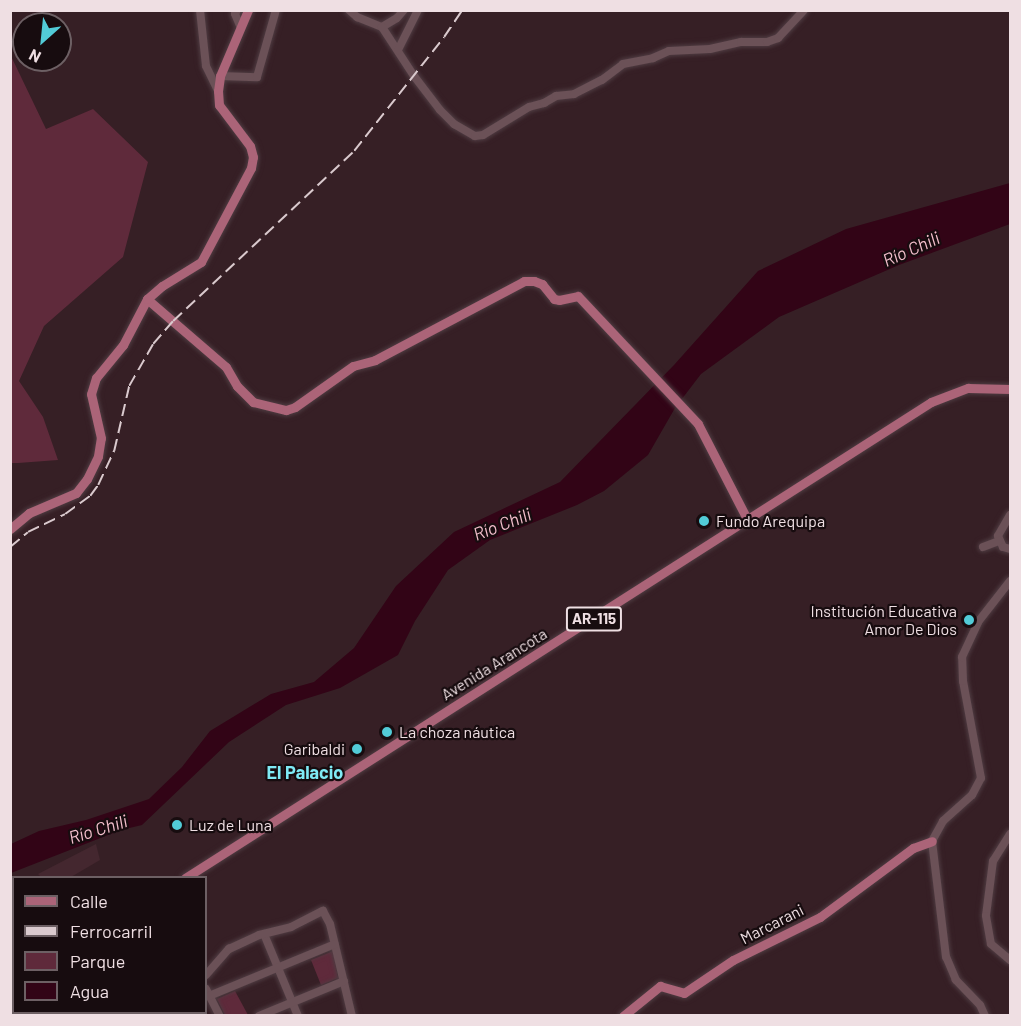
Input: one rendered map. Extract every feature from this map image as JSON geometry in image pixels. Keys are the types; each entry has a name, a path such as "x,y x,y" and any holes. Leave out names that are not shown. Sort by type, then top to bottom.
{"main road":[{"path":"10,529 29,513 76,493 87,479 98,456 100,438 91,394 96,378 123,345 147,299 162,286 201,262 251,168 253,157 250,146 219,105 218,91 220,76 248,10"},
{"path":"147,299 226,367 237,386 253,402 276,409 295,407 353,366 375,360 524,281 542,284 554,299 559,300 574,295 583,298 683,407 705,435 748,521"},
{"name":"Avenida Arancota","path":"188,876 937,399 968,388 1011,389"},
{"name":"Marcarani","path":"623,1016 660,986 684,993 733,960 810,922 914,848 932,841"}],"street":[{"path":"200,10 206,66 218,91"},
{"path":"237,10 235,14 241,27"},
{"path":"349,10 357,17 382,27 414,76 447,117 465,132 483,135 529,107 544,103 556,96 574,94 602,80 623,64 653,58 669,51 710,49 741,42 767,42 778,38 804,10"},
{"path":"382,27 397,18 404,10"},
{"path":"398,50 418,10"},
{"path":"220,76 257,77 274,11"},
{"path":"1011,515 999,532 999,541 1003,547 1011,549"},
{"path":"983,547 999,541"},
{"path":"985,1016 980,1005 956,980 946,957 932,841 943,821 972,795 981,778 963,681 962,657 978,622 1011,581"},
{"path":"1011,834 990,869 987,923 991,944 1011,960"},
{"path":"207,974 229,949 264,934 291,927 323,911 330,924 352,1016"},
{"path":"264,934 298,1016"},
{"path":"220,1016 207,992 335,944"},
{"path":"259,1016 344,981"}],"shaded area":[{"path":"96,844 100,860 73,876 40,876 38,874"}],"green space":[{"path":"10,54 12,72 19,72 46,129 93,109 148,162 123,257 44,326 19,381 43,417 58,460 10,463"},
{"path":"333,951 338,978 321,985 311,960"},
{"path":"235,991 248,1015 225,1015 217,999"}],"water":[{"name":"Río Chili","path":"1010,183 1010,224 899,265 779,317 701,374 675,408 648,455 604,491 577,505 490,540 448,570 415,621 398,655 340,688 286,705 229,742 142,825 121,830 11,873 11,844 39,831 86,820 149,799 182,767 210,731 271,694 314,682 354,648 396,586 454,532 560,482 674,365 758,271 846,229"}],"railway":[{"path":"10,547 28,532 65,514 90,496 98,485 114,451 129,386 153,344 173,321 354,151 444,37 462,10"}],"place":[{"name":"Fundo Arequipa","path":"704,521"},
{"name":"Institución Educativa Amor De Dios","path":"969,620"},
{"name":"La choza náutica","path":"387,732"},
{"name":"Garibaldi","path":"357,749"},
{"name":"Luz de Luna","path":"177,825"}],"district":[{"name":"El Palacio","path":"305,772"}]}
